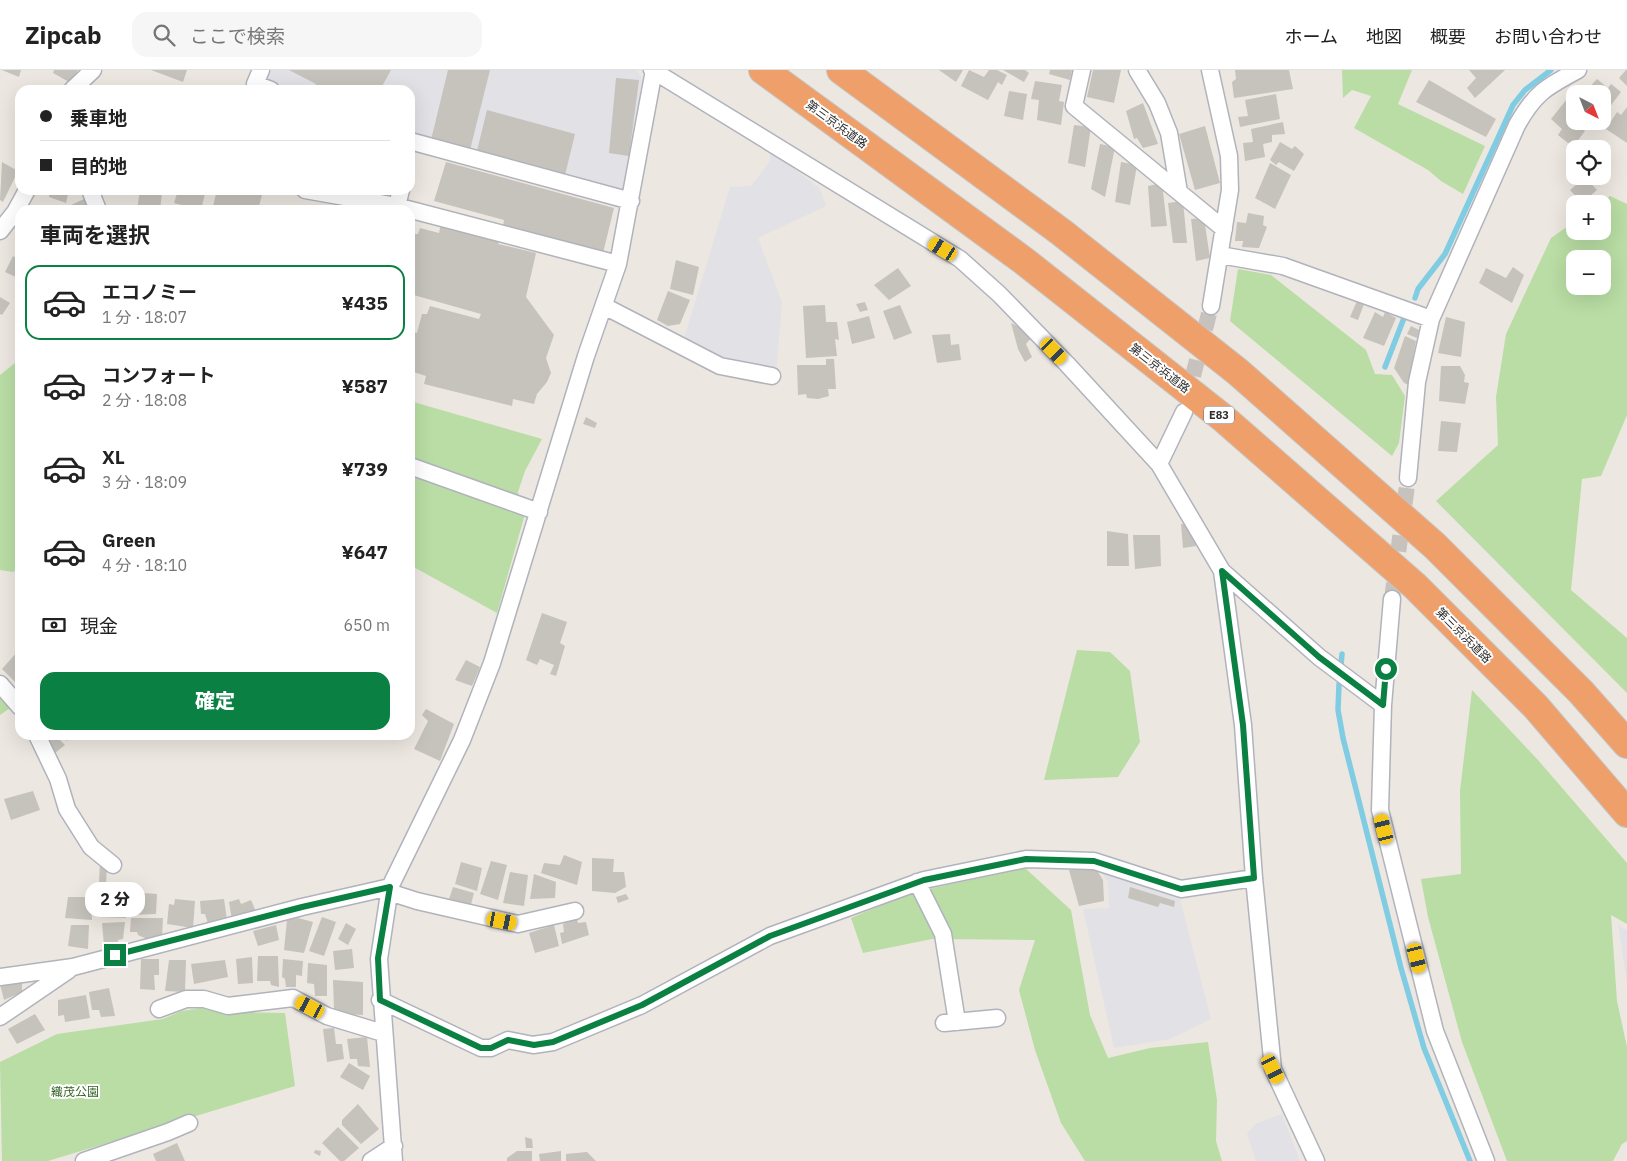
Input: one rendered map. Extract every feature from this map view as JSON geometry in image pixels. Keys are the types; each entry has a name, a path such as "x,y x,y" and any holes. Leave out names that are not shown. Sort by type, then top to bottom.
{"highway":[{"name":"第三京浜道路","path":"763,70 1024,261 1223,418 1415,586 1536,707 1627,813"},
{"path":"841,70 1061,232 1238,372 1435,546 1581,692 1627,744"}],"street":[{"path":"77,85 93,70"},
{"path":"258,85 255,84 261,70"},
{"path":"371,1161 394,1154 378,958 390,890 462,740 492,663 618,264 631,201 653,70 960,259 1061,357 1159,464 1222,571 1319,657 1383,705"},
{"path":"1082,70 1074,106 1224,229"},
{"path":"1137,70 1157,103 1169,133 1179,192"},
{"path":"1210,70 1229,156 1230,190 1211,306"},
{"path":"1408,478 1417,382 1431,319 1528,104 1554,75 1578,70"},
{"path":"415,147 631,201"},
{"path":"343,195 397,202"},
{"path":"415,207 618,264"},
{"path":"0,231 15,212"},
{"path":"1220,255 1283,266 1431,319"},
{"path":"604,306 720,366 772,376"},
{"path":"1159,464 1184,412"},
{"path":"415,468 539,512"},
{"path":"1222,571 1243,725 1254,878 1273,1069 1316,1161"},
{"path":"1392,599 1383,705 1380,810 1436,1031 1486,1161"},
{"path":"0,684 15,701"},
{"path":"39,740 58,779 67,809 91,847 114,865"},
{"path":"380,1000 481,1048 491,1048 508,1040 534,1045 553,1042 642,1005 770,936 917,882 1026,859 1094,861 1181,889 1254,878"},
{"path":"917,882 944,934 951,1022 998,1018"},
{"path":"0,977 73,967 273,914 390,890 417,901 518,924 575,911"},
{"path":"0,1017 73,967"},
{"path":"160,1009 186,999 204,998 228,1006 293,998 327,1016 383,1033"},
{"path":"84,1161 189,1123"}],"shaded area":[{"path":"271,70 636,70 642,78 626,188 618,192 415,137 415,85 272,85 266,83"},
{"path":"771,150 820,189 826,206 758,238 782,302 777,364 772,373 720,362 683,342 730,187 751,186 770,161"},
{"path":"1101,872 1180,899 1211,1019 1170,1039 1114,1048 1083,909 1109,908 1108,882"},
{"path":"1618,925 1627,930 1627,982"},
{"path":"1282,1114 1300,1161 1256,1161 1247,1134 1255,1124"}],"green space":[{"path":"1342,70 1412,70 1398,104 1485,146 1463,194 1441,181 1428,170 1354,128 1371,96 1352,90 1343,98"},
{"path":"1611,196 1627,204 1627,415 1601,476 1582,479 1571,590 1627,638 1627,693 1436,501 1498,445 1496,397 1506,334 1551,238 1566,227 1566,240 1611,240"},
{"path":"1238,269 1271,275 1366,350 1375,374 1392,375 1405,396 1399,443 1392,456 1230,321"},
{"path":"15,363 15,571 13,572 0,570 0,375"},
{"path":"415,402 542,439 525,471 518,492 525,514 497,613 415,568"},
{"path":"1077,650 1110,652 1130,671 1140,742 1118,777 1044,780"},
{"path":"0,690 13,706 0,715"},
{"path":"1472,690 1538,760 1627,863 1627,924 1611,915 1617,1001 1627,1047 1627,1141 1622,1144 1613,1161 1507,1161 1462,1042 1428,917 1421,879 1461,874 1460,791"},
{"path":"1025,868 1071,910 1090,1015 1108,1058 1150,1048 1208,1042 1217,1100 1216,1141 1222,1161 1085,1161 1061,1123 1035,1050 1019,990 1035,940 932,939 863,953 851,918 910,893"},
{"name":"織茂公園","path":"201,1008 217,1012 285,1013 295,1086 48,1161 2,1161 0,1062 57,1034 163,1019 182,1011"}],"building":[{"path":"2,70 21,70 19,77"},
{"path":"54,70 78,70 71,83 53,73"},
{"path":"151,70 187,70 183,82"},
{"path":"289,70 391,70 383,85 316,84"},
{"path":"448,70 490,70 470,150 431,140"},
{"path":"939,70 963,70 956,82"},
{"path":"969,70 984,77 989,70 997,70 1007,75 1002,85 998,82 988,100 961,86"},
{"path":"1003,70 1025,70 1029,73 1024,82"},
{"path":"1050,70 1072,70 1070,80 1049,74"},
{"path":"1093,70 1121,70 1114,103 1087,97"},
{"path":"1235,70 1289,70 1293,89 1234,98 1232,82 1236,79"},
{"path":"1469,70 1505,70 1475,98 1467,88 1476,78"},
{"path":"1627,70 1627,86 1619,78"},
{"path":"616,78 639,80 629,156 609,153"},
{"path":"1597,79 1604,85 1591,85"},
{"path":"1429,80 1496,119 1486,137 1416,102"},
{"path":"1035,81 1062,85 1059,101 1064,102 1061,125 1037,120 1039,100 1031,99"},
{"path":"1611,84 1621,92 1611,105"},
{"path":"1009,91 1027,94 1023,120 1004,116"},
{"path":"1276,94 1280,119 1240,127 1238,117 1248,116 1245,100"},
{"path":"1566,100 1566,130 1585,131 1578,140 1566,141 1558,135 1562,129 1551,119"},
{"path":"1143,103 1158,144 1143,148 1137,138 1134,139 1126,111"},
{"path":"1627,107 1627,143 1608,130 1611,130 1611,121 1617,112 1621,115"},
{"path":"487,110 575,134 565,175 477,151"},
{"path":"1283,122 1285,134 1272,135 1272,142 1263,144 1265,157 1245,161 1243,143 1253,142 1251,129"},
{"path":"1074,125 1091,127 1085,167 1068,163"},
{"path":"1205,126 1220,183 1195,190 1179,134"},
{"path":"1280,142 1292,149 1295,146 1304,154 1294,171 1279,162 1276,165 1270,160"},
{"path":"1100,144 1115,147 1105,197 1091,189"},
{"path":"2,162 15,169 15,177 3,202 0,200"},
{"path":"446,162 614,208 603,253 503,227 504,220 434,201"},
{"path":"1121,162 1137,165 1130,205 1115,202"},
{"path":"1270,163 1291,175 1275,209 1255,198"},
{"path":"1162,183 1167,226 1151,227 1148,186"},
{"path":"1576,185 1592,185 1597,190 1591,195 1575,195 1570,190"},
{"path":"49,195 68,195 66,203 49,197"},
{"path":"139,195 162,195 161,205 138,205"},
{"path":"176,195 205,195 202,205 174,203"},
{"path":"216,195 262,195 259,205 213,205"},
{"path":"84,199 87,205 71,205"},
{"path":"1183,201 1187,243 1173,243 1168,203"},
{"path":"1248,213 1264,216 1263,225 1267,227 1259,248 1242,247 1243,241 1235,241 1237,222 1246,223"},
{"path":"1204,218 1210,258 1196,261 1191,219"},
{"path":"441,223 501,239 498,244 536,253 526,297 554,335 546,358 551,373 547,382 537,394 534,404 513,399 512,406 424,384 426,376 415,373 415,333 417,333 422,314 427,314 430,306 479,319 481,314 415,295 415,234 418,234 420,228 439,233"},
{"path":"13,256 15,257 15,277 5,272"},
{"path":"676,260 699,267 693,295 670,289"},
{"path":"1513,267 1524,275 1512,303 1479,283 1486,268 1506,278"},
{"path":"898,268 911,286 889,300 874,285"},
{"path":"668,291 690,300 680,324 668,326 657,320"},
{"path":"0,297 10,303 2,315 0,314"},
{"path":"1357,301 1364,304 1358,320 1350,317"},
{"path":"865,302 868,310 860,312 856,304"},
{"path":"825,305 826,322 837,322 839,340 835,339 837,356 806,358 803,306"},
{"path":"900,305 912,333 894,340 883,311"},
{"path":"1375,312 1383,317 1385,312 1396,318 1384,346 1363,338"},
{"path":"869,316 875,338 852,344 847,322"},
{"path":"1446,317 1465,322 1461,357 1438,353"},
{"path":"1011,323 1026,330 1032,337 1026,344 1032,357 1025,362 1018,349"},
{"path":"1411,326 1419,330 1417,338 1407,334"},
{"path":"950,334 951,345 959,344 961,360 937,363 932,335"},
{"path":"1405,336 1416,341 1410,373 1412,386 1404,383 1394,368"},
{"path":"826,359 834,359 836,389 828,389 829,396 818,399 807,398 806,394 798,395 797,365 826,365"},
{"path":"1441,366 1460,366 1465,375 1464,382 1469,383 1465,404 1439,401"},
{"path":"586,417 597,423 595,428 583,424"},
{"path":"1441,421 1461,423 1457,452 1438,451"},
{"path":"1181,524 1189,524 1194,532 1196,546 1183,548"},
{"path":"1107,531 1128,534 1129,566 1107,566"},
{"path":"1133,535 1160,535 1161,566 1135,569"},
{"path":"542,613 567,622 560,643 565,646 556,676 550,674 554,665 540,659 537,665 526,660"},
{"path":"15,654 15,682 2,669"},
{"path":"466,660 480,667 472,686 455,680"},
{"path":"426,709 454,724 440,761 414,749 428,721 422,715"},
{"path":"46,740 60,740 65,745 55,753"},
{"path":"33,791 40,810 11,820 4,799"},
{"path":"564,855 582,862 577,885 541,873 544,863 560,865"},
{"path":"592,858 614,859 613,872 624,872 626,887 615,893 592,891"},
{"path":"100,860 107,866 106,884 99,883"},
{"path":"491,861 507,865 498,900 480,894"},
{"path":"461,862 482,868 477,891 455,884"},
{"path":"1095,867 1103,880 1104,901 1079,906 1069,870"},
{"path":"510,872 528,875 524,906 503,903"},
{"path":"534,874 556,882 555,898 530,899"},
{"path":"453,887 474,893 470,908 448,902"},
{"path":"1130,887 1175,901 1174,907 1160,903 1158,907 1128,898"},
{"path":"130,892 157,894 156,914 128,915"},
{"path":"626,894 629,899 618,903 616,897"},
{"path":"98,896 124,897 126,918 98,917"},
{"path":"68,897 91,897 92,920 65,918"},
{"path":"175,899 195,901 193,928 167,924 169,904 174,905"},
{"path":"224,899 227,920 208,924 205,914 201,914 200,901"},
{"path":"239,899 241,904 251,900 257,914 232,920 229,902"},
{"path":"322,917 336,922 324,956 309,951"},
{"path":"131,918 163,918 162,938 149,940 138,935 137,932 130,932"},
{"path":"298,918 313,922 304,953 284,950 287,920"},
{"path":"577,918 578,923 586,922 589,935 562,944 560,933 564,932 563,924"},
{"path":"125,922 123,939 118,940 118,946 104,946 102,923"},
{"path":"346,923 356,929 348,945 338,939"},
{"path":"71,925 89,925 88,949 68,946"},
{"path":"276,925 279,940 258,946 253,931"},
{"path":"554,925 559,946 535,953 529,933"},
{"path":"352,949 354,968 335,970 333,951"},
{"path":"258,956 278,956 279,987 271,985 270,981 257,981"},
{"path":"252,957 253,983 238,984 236,959"},
{"path":"141,959 159,959 159,975 154,975 155,990 140,989"},
{"path":"283,959 303,961 302,976 296,975 296,987 286,987 285,979 282,977"},
{"path":"169,960 186,960 185,992 165,991"},
{"path":"225,960 228,977 194,984 191,964"},
{"path":"308,963 327,965 327,996 315,996 314,984 307,983"},
{"path":"22,980 22,992 4,1000 0,984"},
{"path":"333,980 363,982 363,1015 347,1014 334,1009"},
{"path":"109,988 115,1016 101,1017 99,1010 92,1010 89,992"},
{"path":"86,995 90,1018 65,1022 64,1015 58,1016 58,1000"},
{"path":"35,1014 45,1030 17,1044 8,1029"},
{"path":"334,1028 336,1044 342,1044 344,1059 327,1062 323,1029"},
{"path":"367,1037 370,1067 358,1066 357,1059 350,1059 347,1039"},
{"path":"349,1063 370,1076 363,1090 340,1077"},
{"path":"358,1104 379,1129 361,1144 342,1125 342,1120"},
{"path":"338,1127 359,1148 344,1161 340,1161 322,1143"},
{"path":"525,1137 532,1139 533,1148 526,1148"},
{"path":"177,1143 185,1161 156,1161 153,1154"},
{"path":"315,1150 321,1151 320,1156 314,1153"},
{"path":"517,1151 532,1151 532,1161 507,1161 507,1158"},
{"path":"561,1151 561,1161 540,1161 539,1154"},
{"path":"587,1152 596,1161 566,1161 566,1154"}],"waterway":[{"path":"1415,298 1418,289 1445,254 1513,105 1525,90 1551,70"},
{"path":"1385,367 1404,318"},
{"path":"1341,665 1342,654"},
{"path":"1339,684 1338,710 1343,738 1401,968 1424,1048 1470,1161"}],"tunnel":[{"path":"1187,399 1211,306"},
{"path":"1392,599 1408,478"}],"route":[{"path":"115,955 302,907 390,887 378,958 380,1000 481,1048 491,1048 508,1040 534,1045 553,1042 642,1005 770,936 924,880 1026,859 1094,861 1181,889 1254,878 1243,725 1222,571 1319,657 1383,705 1386,669"}]}
